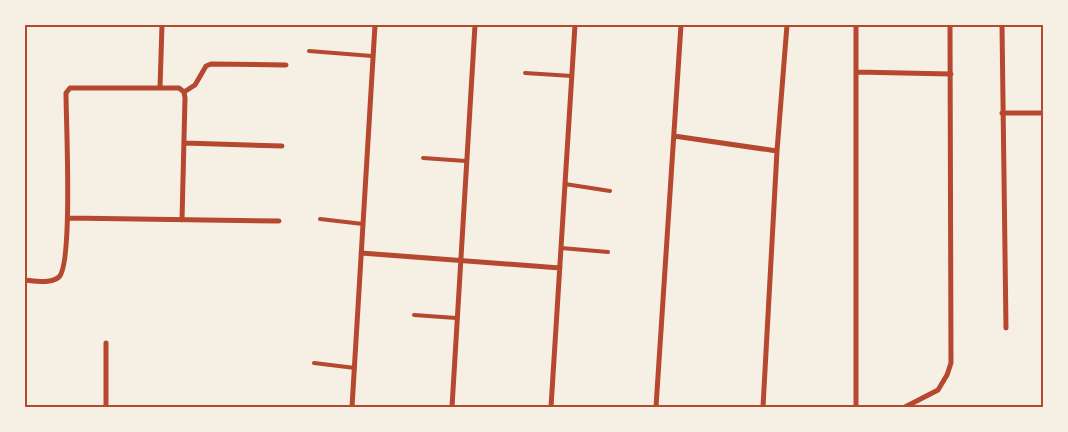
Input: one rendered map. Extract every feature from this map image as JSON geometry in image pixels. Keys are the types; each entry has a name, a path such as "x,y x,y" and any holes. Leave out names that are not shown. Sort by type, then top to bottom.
{"street":[{"path":"160,88 162,25"},
{"path":"352,407 374,25"},
{"path":"452,407 475,25"},
{"path":"551,407 575,25"},
{"path":"656,407 681,25"},
{"path":"764,407 777,151 787,25"},
{"path":"856,25 856,407"},
{"path":"905,407 938,390 947,375 951,363 950,25"},
{"path":"1002,25 1006,328"},
{"path":"184,92 195,85 204,69 211,64 286,65"},
{"path":"856,72 951,74"},
{"path":"25,280 52,281 60,277 63,269 68,218 66,93 70,88 179,88 184,92 182,220"},
{"path":"1002,113 1043,113"},
{"path":"674,136 777,151"},
{"path":"184,143 282,146"},
{"path":"68,218 279,221"},
{"path":"361,253 560,268"},
{"path":"106,343 106,407"}],"lane":[{"path":"308,51 372,56"},
{"path":"525,73 572,76"},
{"path":"423,158 466,161"},
{"path":"565,184 610,191"},
{"path":"320,219 363,224"},
{"path":"561,248 608,252"},
{"path":"414,315 456,318"},
{"path":"314,363 355,368"}]}
